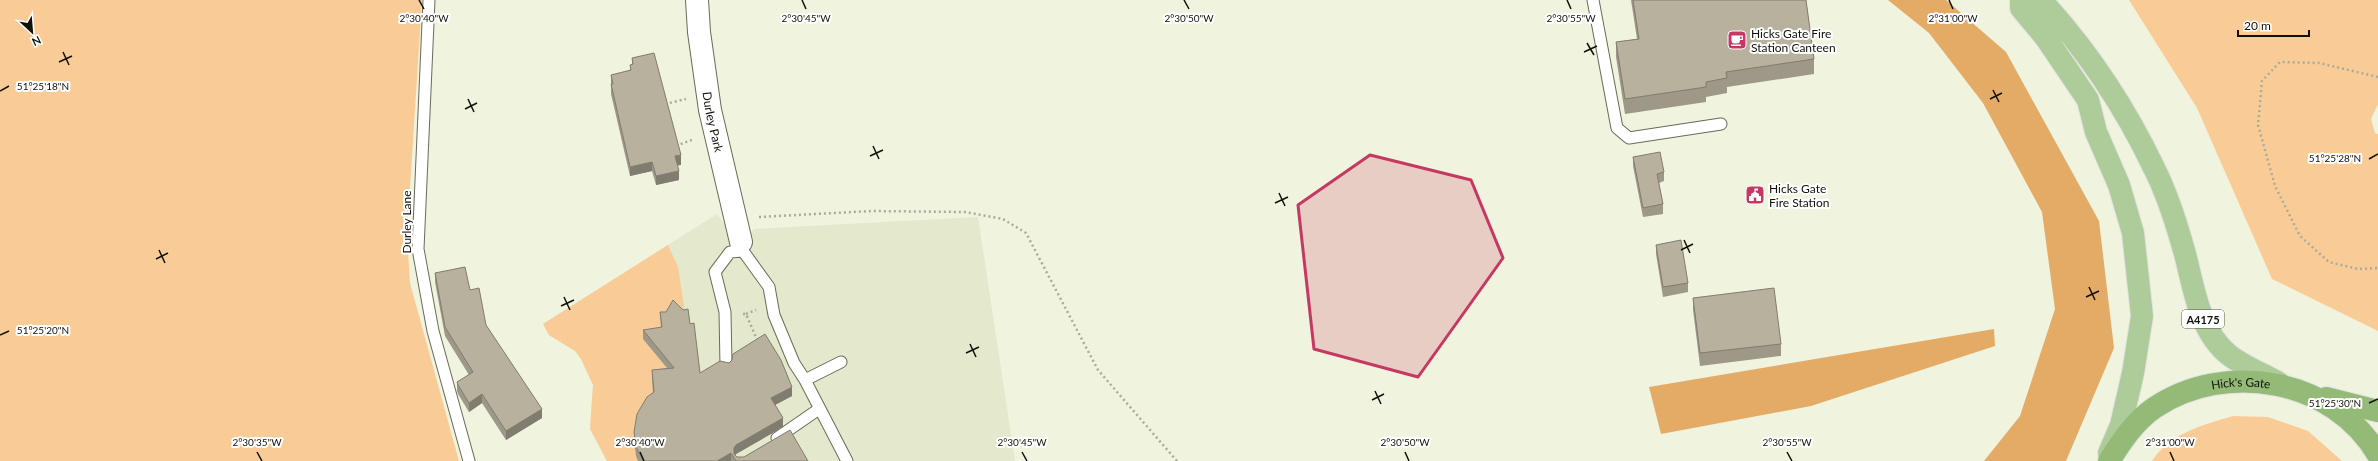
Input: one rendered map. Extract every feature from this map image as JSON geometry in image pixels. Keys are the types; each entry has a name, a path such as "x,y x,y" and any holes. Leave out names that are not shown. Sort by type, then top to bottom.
{"highway":[{"name":"Hick's Gate","path":"2107,461 2128,432 2153,409 2169,399 2191,389 2221,382 2279,383 2309,393 2335,408 2357,427 2378,455"},
{"path":"2309,393 2378,411"}],"main road":[{"path":"2022,0 2021,8 2046,38 2088,100 2096,132 2119,185 2133,233 2141,292 2142,316 2138,349 2121,425 2107,461"},
{"name":"A4175","path":"2041,0 2090,58 2122,109 2155,169 2176,222 2200,314 2213,336 2228,354 2279,383"}],"street":[{"name":"Durley Park","path":"697,0 699,32 710,110 742,247"}],"lane":[{"name":"Durley Lane","path":"429,0 418,249 432,331 469,461"},
{"path":"1593,0 1617,128 1629,138 1721,124"},
{"path":"726,366 725,312 715,272 730,252 742,247 769,287 774,316 794,363 805,380 847,461"},
{"path":"805,380 841,362"},
{"path":"765,445 790,431 819,409"}],"path":[{"path":"2378,77 2320,63 2280,62 2262,81 2258,125 2275,186 2300,236 2329,262 2358,269 2378,268"},
{"path":"737,221 756,217 872,211 965,212 1003,219 1026,233 1098,370 1177,461"},
{"path":"725,312 746,314 758,342"}],"highlighted area":[{"path":"1370,155 1471,180 1503,258 1418,377 1314,349 1298,205"}],"shaded area":[{"path":"0,0 422,0 407,235 410,283 459,461 0,461"},
{"path":"1888,0 1946,0 2006,52 2099,221 2114,348 2066,461 1984,461 2020,416 2055,309 2042,212 1983,103 1929,33"},
{"path":"2129,0 2378,0 2378,104 2371,119 2375,133 2378,134 2378,331 2272,279 2197,108"},
{"path":"717,214 734,238 741,242 754,229 978,217 1015,461 607,461 590,429 593,385 581,359 575,351 549,335 543,324"},
{"path":"668,245 678,267 686,319 662,336 667,377 635,432 635,452 639,461 607,461 590,429 593,385 581,359 575,351 549,335 543,324"},
{"path":"1994,329 1995,346 1811,406 1661,434 1649,387"},
{"path":"2233,416 2268,417 2308,431 2342,461 2152,461 2159,451 2168,443 2188,431"}],"building":[{"path":"1633,0 1806,0 1814,59 1726,72 1727,78 1706,82 1706,87 1625,99 1616,42 1639,39"},
{"path":"654,53 681,155 675,156 679,171 656,176 652,162 630,167 611,84 613,84 611,75 631,70 630,65 633,64 632,58"},
{"path":"1660,152 1664,172 1657,174 1663,204 1643,208 1633,157"},
{"path":"1681,240 1688,283 1663,287 1656,245"},
{"path":"465,267 470,290 479,288 486,325 542,409 506,431 482,394 469,403 457,382 473,372 445,327 435,273"},
{"path":"1774,288 1781,344 1700,353 1693,298"},
{"path":"673,300 683,310 688,309 690,324 694,323 700,373 720,361 729,363 732,360 733,354 765,334 781,360 792,387 771,398 783,418 736,445 734,448 734,454 737,457 744,457 790,430 808,461 736,461 731,453 717,461 644,461 636,447 634,432 637,414 647,397 654,392 652,370 674,368 643,330 662,327 660,312 666,312"}],"place":[{"name":"Hicks Gate Fire Station Canteen","path":"1737,40"},
{"name":"Hicks Gate Fire Station","path":"1755,195"}]}
